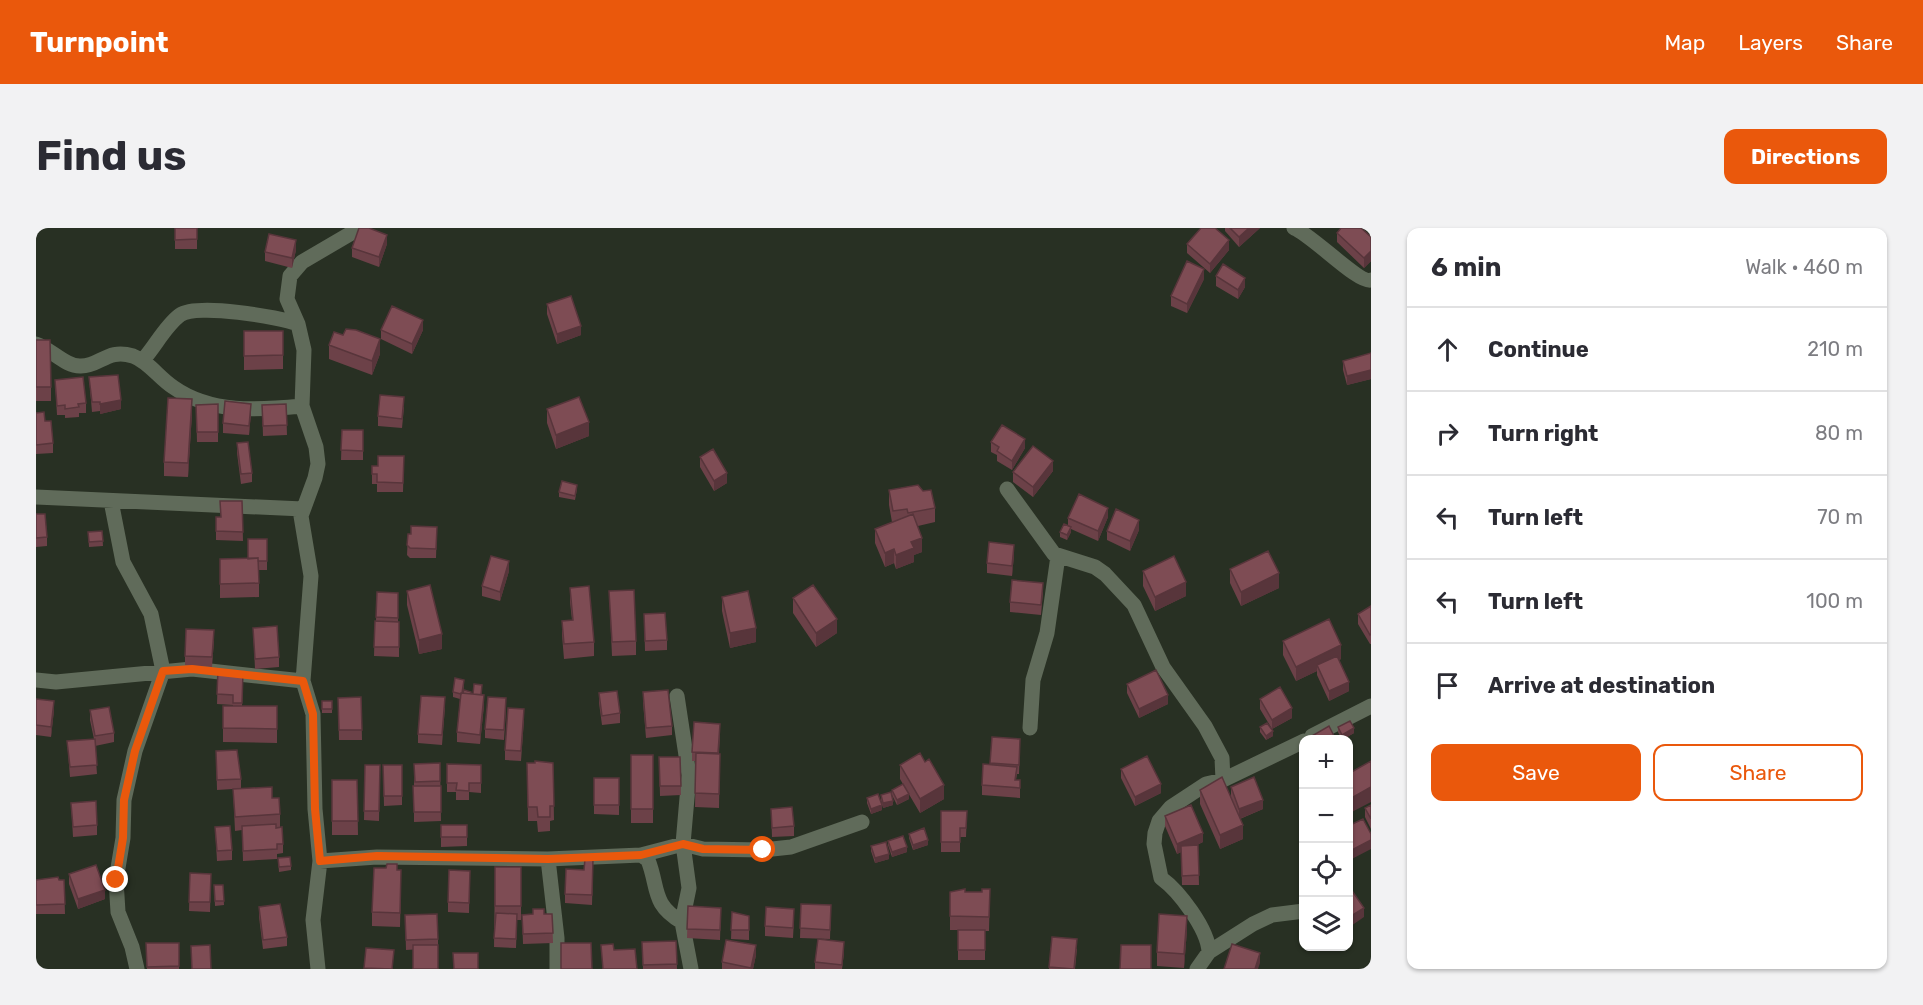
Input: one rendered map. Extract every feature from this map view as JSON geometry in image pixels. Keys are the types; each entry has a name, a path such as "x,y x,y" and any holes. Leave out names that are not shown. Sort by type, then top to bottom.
{"street":[{"path":"318,969 313,920 320,861 315,809 313,714 303,681 311,576 301,516 318,464 316,447 302,406 304,350 298,324 287,299 290,276 302,262 360,228"},
{"path":"1294,228 1316,241 1361,279 1371,280"},
{"path":"142,361 175,320 189,311 281,318 298,324"},
{"path":"36,344 79,367 92,364 111,354 132,356 142,361 173,388 197,400 227,408 260,410 302,406"},
{"path":"1007,489 1047,547 1058,556 1095,567 1105,574 1134,605 1163,667 1205,726 1222,758 1223,780"},
{"path":"36,497 303,510"},
{"path":"111,501 123,562 151,614 163,671 135,751 124,800 123,838 116,880 118,912 132,947 137,969"},
{"path":"1030,728 1033,680 1047,633 1058,556"},
{"path":"36,680 56,682 192,669 303,681"},
{"path":"677,696 689,775 683,844 689,888 682,922 691,969"},
{"path":"1315,735 1371,706"},
{"path":"1209,952 1206,933 1173,887 1161,878 1154,844 1159,821 1171,807 1206,784 1223,780 1299,743"},
{"path":"320,861 377,856 548,859 641,855 683,844 703,849 763,850 791,847 862,822"},
{"path":"641,855 648,861 655,893 661,904 682,922"},
{"path":"548,859 557,938 558,969"},
{"path":"1197,969 1209,952 1265,918 1292,910 1299,911"}],"building":[{"path":"175,228 197,228 197,239 175,240"},
{"path":"359,228 369,228 387,235 379,257 352,248"},
{"path":"1201,228 1215,228 1229,240 1210,264 1187,244"},
{"path":"1230,228 1249,228 1239,237"},
{"path":"1341,228 1361,228 1371,237 1371,251 1364,258 1337,233"},
{"path":"269,234 296,240 292,258 265,252"},
{"path":"1187,261 1204,269 1187,304 1171,296"},
{"path":"1223,264 1245,278 1238,290 1216,276"},
{"path":"571,296 581,326 557,334 547,304"},
{"path":"392,306 423,320 412,344 381,330"},
{"path":"346,329 356,330 380,339 372,361 329,345 334,332 343,335"},
{"path":"244,331 283,331 283,355 244,356"},
{"path":"36,340 50,340 51,387 36,387"},
{"path":"1371,353 1371,370 1347,376 1343,361"},
{"path":"118,375 121,400 100,404 100,402 92,402 89,377"},
{"path":"83,377 86,403 78,404 79,407 65,409 65,405 57,406 55,380"},
{"path":"380,395 404,397 402,419 378,416"},
{"path":"579,397 589,422 556,435 547,409"},
{"path":"168,398 192,399 188,463 164,462"},
{"path":"225,401 251,404 249,426 223,423"},
{"path":"218,404 218,432 197,432 196,405"},
{"path":"286,404 287,425 263,426 262,405"},
{"path":"44,412 45,421 51,421 53,443 36,445 36,413"},
{"path":"1002,425 1025,439 1012,461 997,451 999,447 991,442"},
{"path":"342,430 363,430 363,451 341,450"},
{"path":"248,442 252,473 241,474 237,443"},
{"path":"1033,446 1053,461 1033,487 1013,472"},
{"path":"713,449 727,473 714,481 700,457"},
{"path":"378,456 404,456 403,483 377,482 377,474 372,474 372,466 378,466"},
{"path":"562,481 577,485 575,496 559,492"},
{"path":"918,485 923,491 931,490 935,508 908,513 907,509 893,511 889,490"},
{"path":"1079,494 1108,508 1098,531 1068,518"},
{"path":"220,501 242,501 243,532 216,531 216,517 221,517"},
{"path":"1116,509 1139,520 1130,541 1107,531"},
{"path":"36,514 45,514 47,537 36,538"},
{"path":"913,514 922,538 911,542 914,548 896,555 894,549 885,553 875,529"},
{"path":"1064,524 1071,527 1067,535 1060,532"},
{"path":"411,526 437,527 436,549 410,548 407,545"},
{"path":"102,531 103,541 89,542 88,532"},
{"path":"248,539 267,539 267,561 258,561 258,558 248,559"},
{"path":"989,542 1014,545 1012,566 987,563"},
{"path":"1268,551 1279,573 1241,592 1230,569"},
{"path":"491,556 509,561 500,592 482,586"},
{"path":"1174,556 1186,582 1155,597 1143,571"},
{"path":"258,558 259,583 220,584 220,559"},
{"path":"1012,580 1043,583 1041,605 1010,602"},
{"path":"430,585 442,634 419,640 407,591"},
{"path":"813,585 837,619 816,633 793,598"},
{"path":"589,586 594,642 564,644 562,621 573,620 570,588"},
{"path":"634,590 636,641 612,642 609,591"},
{"path":"748,591 756,628 730,633 722,597"},
{"path":"377,592 398,593 398,618 376,617"},
{"path":"1371,606 1371,634 1370,635 1358,614"},
{"path":"665,613 667,640 645,641 644,614"},
{"path":"1329,619 1341,645 1296,667 1283,641"},
{"path":"375,621 399,622 399,647 374,647"},
{"path":"277,626 279,657 255,659 253,628"},
{"path":"186,629 214,630 212,657 185,656"},
{"path":"1337,656 1349,682 1329,691 1317,665"},
{"path":"218,670 243,672 242,703 233,703 233,695 217,694"},
{"path":"1156,670 1168,695 1139,709 1127,684"},
{"path":"455,678 464,680 461,694 453,692"},
{"path":"474,684 482,685 481,695 473,694"},
{"path":"1280,687 1292,708 1272,720 1260,699"},
{"path":"668,690 672,726 646,728 643,692"},
{"path":"617,691 620,713 602,716 599,693"},
{"path":"461,693 484,695 480,735 457,732"},
{"path":"421,696 445,697 442,735 418,734"},
{"path":"361,697 362,730 339,730 338,698"},
{"path":"488,697 506,698 504,730 485,729"},
{"path":"36,699 54,701 51,727 36,725"},
{"path":"322,701 332,701 332,709 322,709"},
{"path":"223,706 277,706 277,729 223,728"},
{"path":"109,707 114,733 95,736 90,710"},
{"path":"508,708 524,709 521,751 505,750"},
{"path":"1350,721 1354,728 1342,735 1338,727"},
{"path":"694,722 720,724 718,753 692,752"},
{"path":"1267,723 1273,731 1266,736 1260,727"},
{"path":"1329,726 1334,735 1314,735"},
{"path":"992,737 1020,739 1019,765 990,763"},
{"path":"95,739 97,765 70,767 67,741"},
{"path":"237,750 241,779 217,780 216,751"},
{"path":"696,753 720,754 719,794 695,793"},
{"path":"920,753 925,762 929,759 944,785 920,799 900,765"},
{"path":"631,755 653,755 653,809 631,809"},
{"path":"1147,756 1161,784 1135,797 1121,769"},
{"path":"659,757 680,757 681,786 660,786"},
{"path":"535,761 553,763 554,806 550,806 550,817 538,817 537,807 528,807 527,763 535,763"},
{"path":"1371,761 1371,787 1353,797 1353,789 1353,771"},
{"path":"440,763 440,781 415,782 414,764"},
{"path":"447,764 481,765 481,783 469,783 469,791 456,790 457,783 447,783"},
{"path":"983,764 1017,767 1015,780 1020,780 1020,788 982,785"},
{"path":"365,765 380,765 379,811 364,811"},
{"path":"383,765 402,765 402,796 384,796"},
{"path":"1222,777 1243,825 1220,835 1200,790"},
{"path":"1254,777 1263,800 1239,809 1231,787"},
{"path":"594,778 619,778 619,805 594,805"},
{"path":"332,780 357,780 358,821 332,821"},
{"path":"903,784 909,794 897,800 892,790"},
{"path":"413,786 441,786 441,812 414,812"},
{"path":"272,787 272,798 279,798 280,814 235,817 233,789"},
{"path":"891,792 893,801 883,803 881,795"},
{"path":"878,794 882,805 871,809 867,798"},
{"path":"96,801 97,825 73,827 71,803"},
{"path":"1191,805 1203,833 1177,844 1165,816"},
{"path":"1371,805 1371,819 1365,808"},
{"path":"792,807 794,826 772,828 771,809"},
{"path":"941,811 967,811 966,828 960,828 960,842 941,842"},
{"path":"1363,819 1371,834 1371,840 1353,849 1353,843 1353,824"},
{"path":"276,824 276,828 282,827 283,844 277,844 277,849 243,851 242,826"},
{"path":"441,825 467,825 467,837 441,837"},
{"path":"230,826 232,850 217,851 215,827"},
{"path":"924,828 928,840 913,845 909,834"},
{"path":"903,836 907,847 892,852 888,841"},
{"path":"886,842 889,854 875,858 871,846"},
{"path":"1198,845 1199,875 1182,876 1181,846"},
{"path":"290,857 291,866 279,867 278,858"},
{"path":"585,859 593,859 592,895 565,894 566,869 584,870"},
{"path":"387,864 397,864 397,870 401,870 400,913 372,912 374,868 386,868"},
{"path":"96,865 105,890 78,899 69,874"},
{"path":"495,867 521,867 521,906 495,906"},
{"path":"449,870 470,871 469,903 448,902"},
{"path":"190,873 211,874 210,902 189,902"},
{"path":"58,877 59,880 64,880 65,904 36,905 36,880"},
{"path":"214,885 223,885 224,901 215,901"},
{"path":"965,889 965,892 982,892 982,889 990,889 989,917 950,916 950,892"},
{"path":"1353,892 1364,908 1353,915"},
{"path":"280,904 287,937 263,940 259,907"},
{"path":"801,904 831,905 830,930 800,928"},
{"path":"688,906 721,908 720,930 687,929"},
{"path":"766,907 794,909 793,928 765,926"},
{"path":"533,909 544,909 544,914 552,914 553,933 523,934 522,915 533,914"},
{"path":"732,912 749,916 749,930 731,930"},
{"path":"496,913 517,914 516,939 494,938"},
{"path":"437,914 438,939 406,940 405,915"},
{"path":"1159,914 1187,916 1184,954 1157,952"},
{"path":"958,930 985,930 985,950 958,950"},
{"path":"1052,937 1077,939 1074,969 1049,967"},
{"path":"818,939 844,942 842,965 815,962"},
{"path":"726,940 756,945 751,968 722,962"},
{"path":"676,941 677,964 643,965 642,942"},
{"path":"146,943 179,943 179,966 147,967"},
{"path":"561,943 591,943 592,969 561,969"},
{"path":"613,944 614,950 635,949 637,969 603,969 601,945"},
{"path":"1232,944 1260,953 1255,969 1224,969"},
{"path":"210,945 211,969 192,969 191,946"},
{"path":"413,945 438,945 438,969 413,969"},
{"path":"1121,945 1151,945 1151,969 1120,969"},
{"path":"366,948 394,950 392,969 364,968"},
{"path":"453,953 478,953 478,969 454,969"}],"route":[{"path":"116,880 123,838 124,800 135,751 163,671 192,669 303,681 313,714 315,809 320,861 377,856 548,859 641,855 683,844 703,849 763,850"}]}
